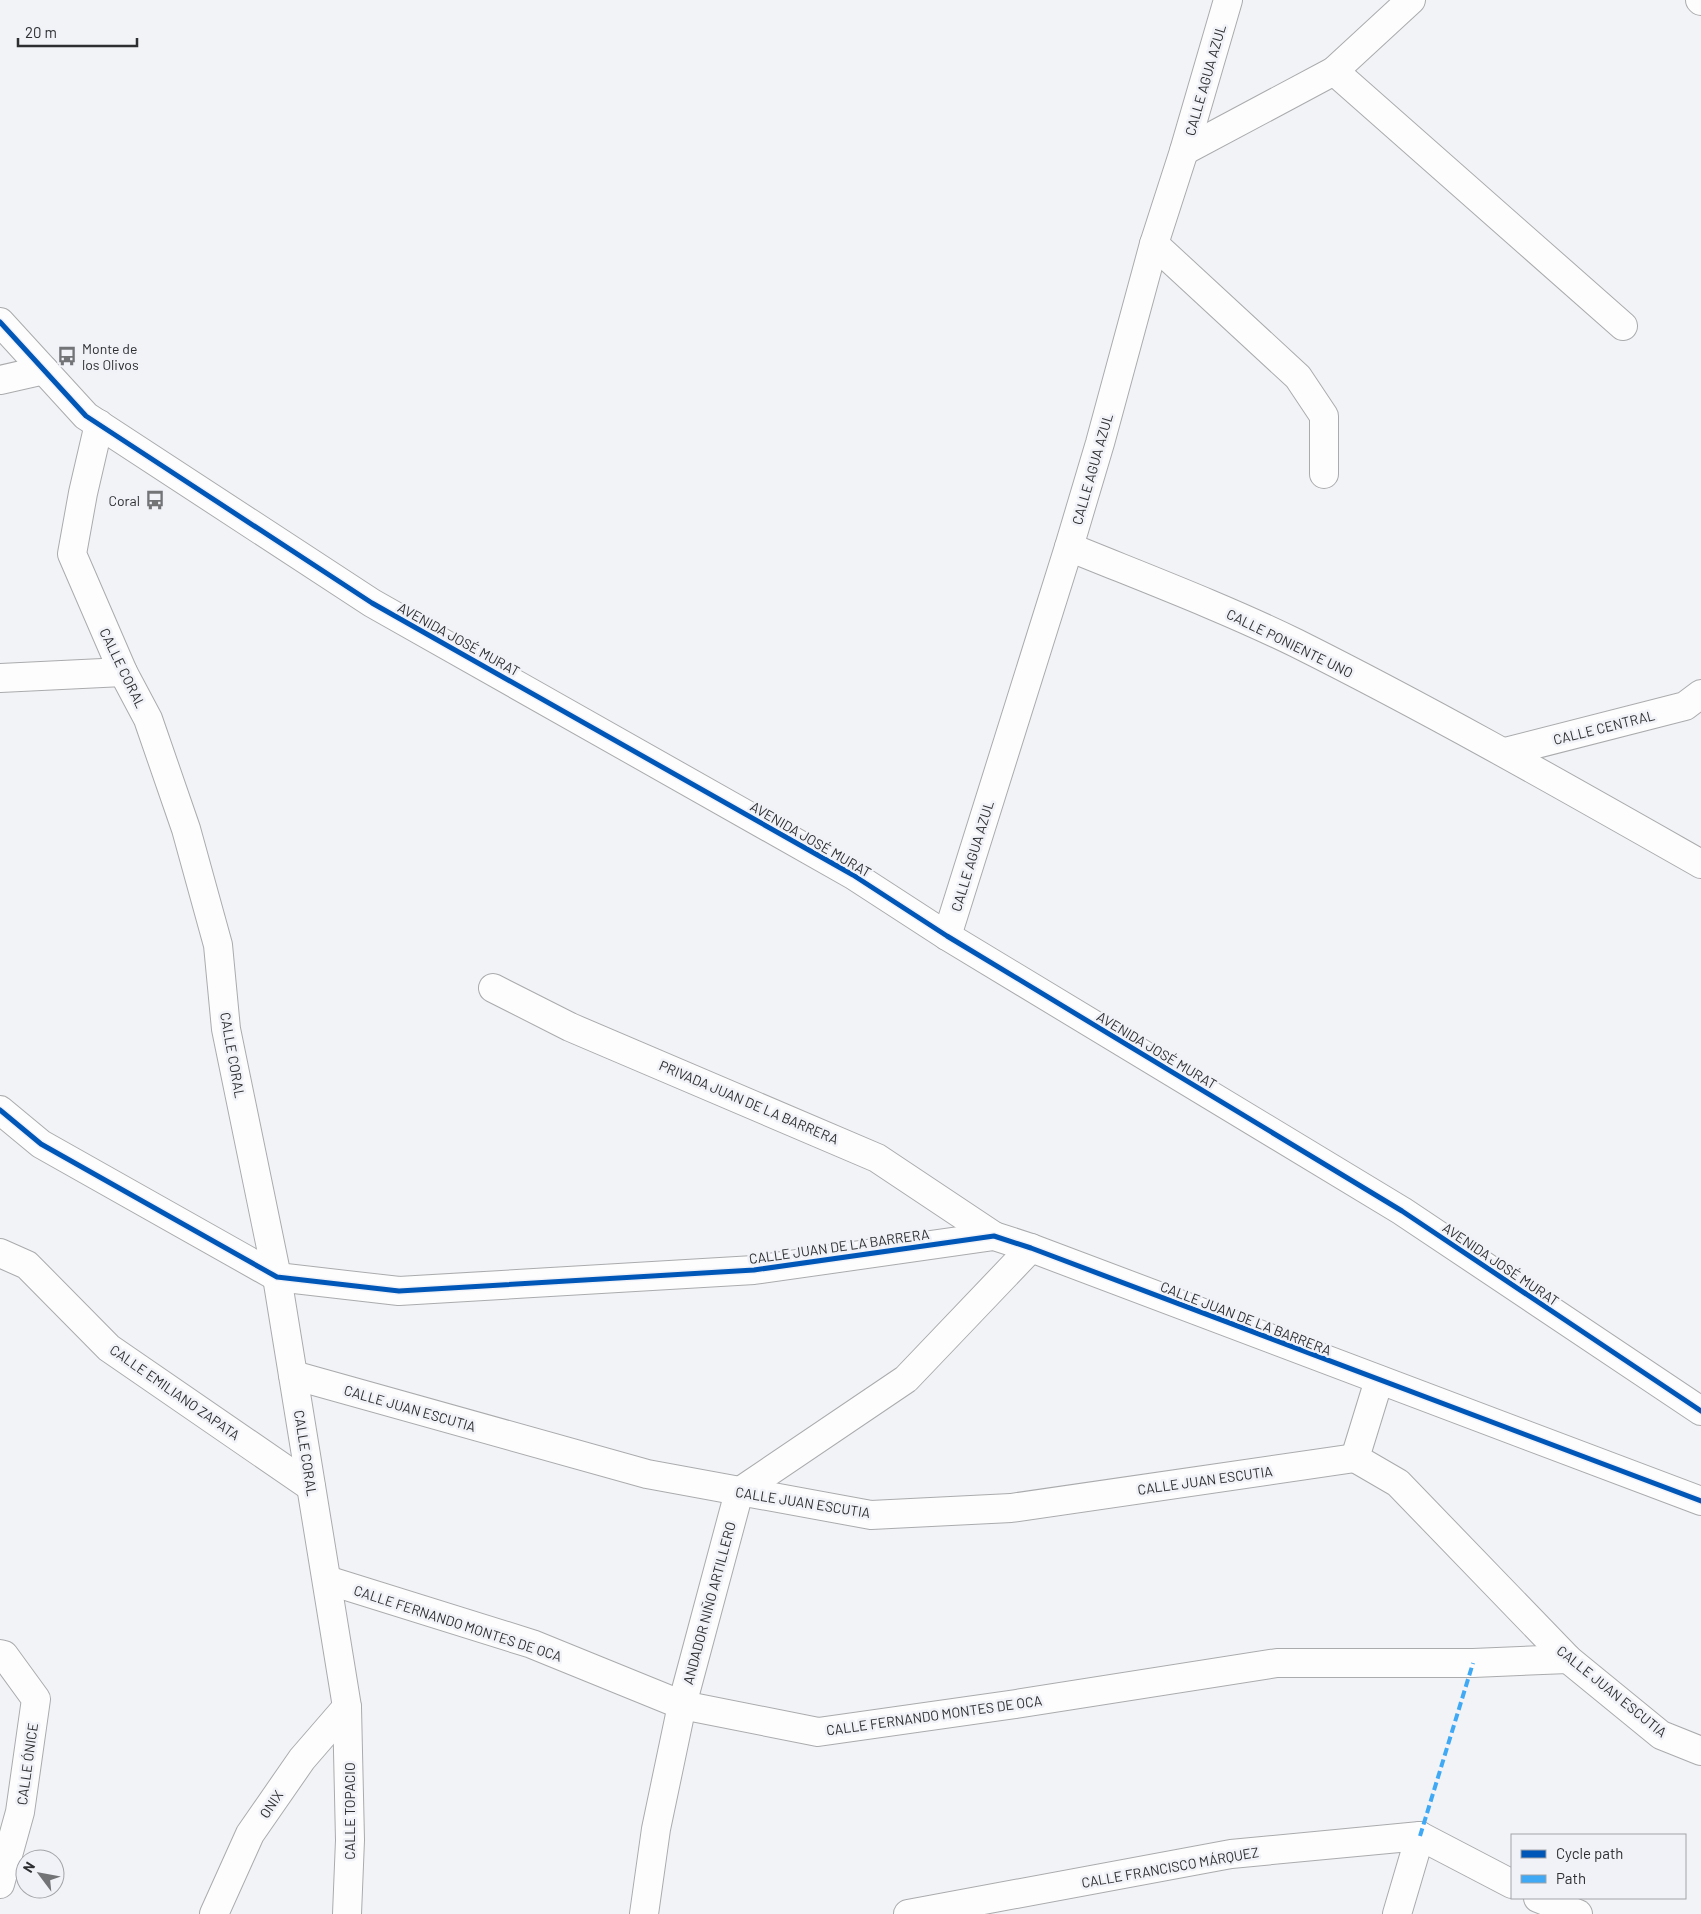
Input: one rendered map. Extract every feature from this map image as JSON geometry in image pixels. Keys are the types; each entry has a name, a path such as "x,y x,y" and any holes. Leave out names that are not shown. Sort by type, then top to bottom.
{"street":[{"name":"CALLE AGUA AZUL","path":"947,936 1069,547 1103,433 1154,244 1184,151 1228,0"},
{"path":"1184,151 1334,71 1411,0"},
{"path":"1334,71 1623,326"},
{"path":"1154,244 1298,377 1324,416 1324,474"},
{"name":"AVENIDA JOSÉ MURAT","path":"0,322 86,416 372,603 853,875 947,936 1402,1211 1701,1411"},
{"path":"0,380 44,370"},
{"name":"CALLE CORAL","path":"98,424 72,554 123,672 148,719 186,828 218,945 226,1029 277,1277 347,1707"},
{"name":"CALLE PONIENTE UNO","path":"1069,547 1218,608 1294,643 1505,752 1701,864"},
{"path":"0,679 123,672"},
{"name":"CALLE CENTRAL","path":"1505,752 1685,706 1701,694"},
{"name":"PRIVADA JUAN DE LA BARRERA","path":"493,988 570,1027 877,1158 994,1236"},
{"path":"0,1110 41,1144 277,1277"},
{"name":"CALLE JUAN DE LA BARRERA","path":"277,1277 409,1291 754,1270 994,1236 1031,1248 1701,1501"},
{"path":"739,1492 906,1379 1031,1248"},
{"name":"CALLE EMILIANO ZAPATA","path":"0,1254 27,1265 109,1348 312,1487"},
{"name":"CALLE JUAN ESCUTIA","path":"293,1375 647,1474 871,1515 1011,1508 1355,1458 1398,1482 1568,1659 1661,1735 1701,1751"},
{"path":"1355,1458 1379,1380"},
{"name":"ANDADOR NIÑO ARTILLERO","path":"644,1914 656,1830 682,1705 739,1492"},
{"name":"CALLE FERNANDO MONTES DE OCA","path":"327,1580 532,1644 682,1705 818,1732 1016,1704 1277,1663 1473,1663 1568,1659"},
{"name":"CALLE ÓNICE","path":"0,1654 4,1655 36,1699 20,1812 0,1884"},
{"name":"ONIX","path":"214,1914 250,1834 302,1758 347,1707"},
{"name":"CALLE TOPACIO","path":"347,1707 350,1840 347,1914"},
{"path":"1397,1914 1420,1836 1511,1883"},
{"name":"CALLE FRANCISCO MÁRQUEZ","path":"908,1914 1231,1854 1420,1836"},
{"path":"1540,1899 1578,1914"}],"marked path":[{"path":"1420,1836 1473,1663"}],"cycle path":[{"path":"0,322 86,416 372,603 853,875 947,936 1402,1211 1701,1411"},
{"path":"0,1110 41,1144 277,1277 399,1291 754,1270 994,1236 1031,1248 1701,1501"}],"place":[{"name":"Monte de los Olivos","path":"67,356"},
{"name":"Coral","path":"155,500"}]}
